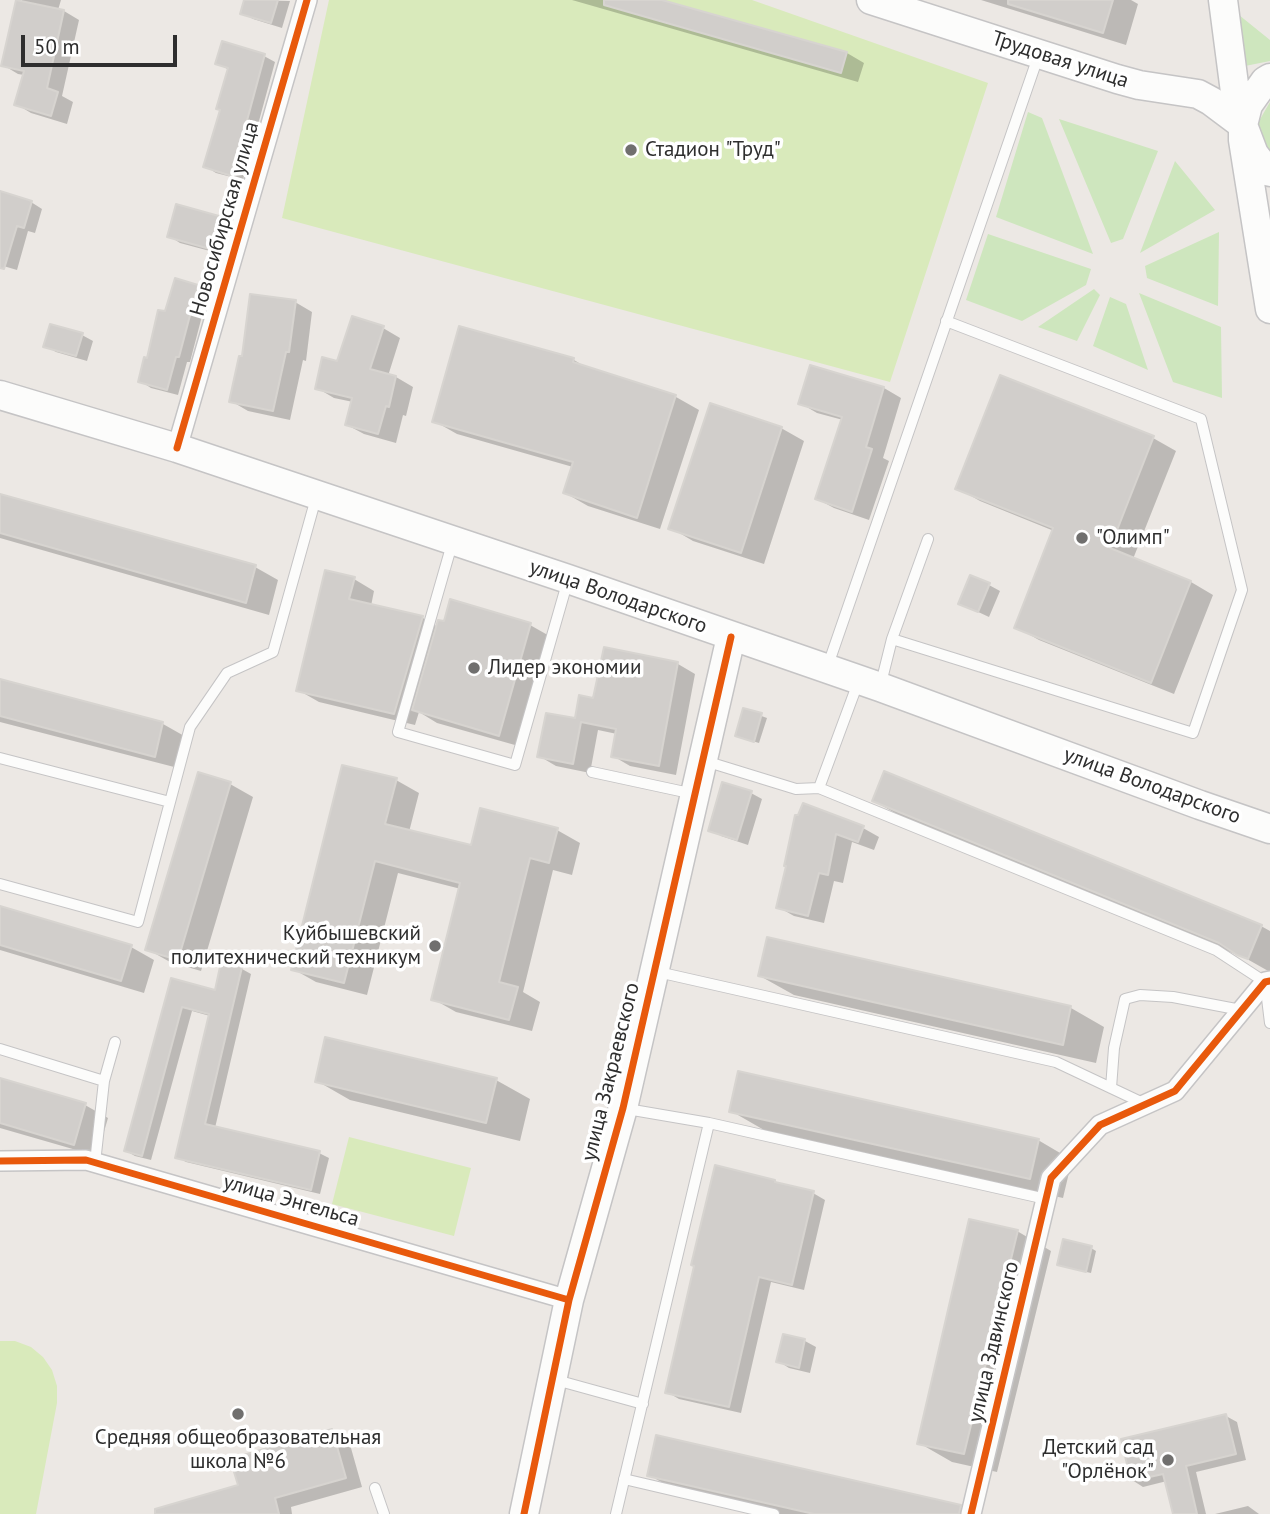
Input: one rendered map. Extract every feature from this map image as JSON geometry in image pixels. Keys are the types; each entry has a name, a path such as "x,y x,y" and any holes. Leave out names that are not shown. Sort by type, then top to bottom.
{"main road":[{"name":"Трудовая улица","path":"871,0 1139,85 1198,94 1243,125"},
{"path":"1223,0 1235,92 1243,125 1255,154 1270,172"},
{"path":"1270,78 1248,105 1243,125 1243,141 1270,309"},
{"name":"улица Володарского","path":"0,395 177,448 568,579 869,683 1270,829"},
{"name":"улица Закраевского","path":"524,1514 569,1300 623,1108 731,637"}],"street":[{"name":"Новосибирская улица","path":"177,448 307,0"},
{"path":"1145,1105 1175,1091 1241,1010 1268,982"},
{"name":"улица Здвинского","path":"971,1514 1051,1178 1100,1125 1145,1105"},
{"name":"улица Энгельса","path":"0,1161 86,1160 569,1300"}],"lane":[{"path":"827,669 1039,54"},
{"path":"892,639 1193,733 1241,590 1201,419 946,321"},
{"path":"0,884 138,922 190,727 227,673 273,652 317,494"},
{"path":"819,788 892,639 928,539"},
{"path":"453,541 398,732 515,765 568,579"},
{"path":"0,758 170,802"},
{"path":"702,761 796,789 819,788 1216,950 1268,982 1270,1023"},
{"path":"592,772 695,794"},
{"path":"654,971 1056,1062 1145,1105"},
{"path":"1111,1088 1114,1048 1125,999 1140,995 1172,996 1241,1010"},
{"path":"95,1163 104,1080 115,1042"},
{"path":"0,1049 104,1080"},
{"path":"623,1108 709,1123 1046,1199"},
{"path":"616,1514 709,1123"},
{"path":"552,1379 643,1404"},
{"path":"624,1479 774,1514"},
{"path":"375,1488 384,1514"}],"green space":[{"name":"Стадион \"Труд\"","path":"329,0 752,0 988,83 890,382 282,218"},
{"path":"1239,15 1270,40 1270,61 1245,66"},
{"path":"1270,102 1270,155 1258,129 1259,121"},
{"path":"1028,112 1042,118 1093,254 996,217"},
{"path":"1059,119 1158,151 1123,239 1111,243"},
{"path":"1175,161 1215,210 1140,253"},
{"path":"1219,232 1218,306 1147,278 1145,266"},
{"path":"988,234 1091,269 1086,285 1022,321 966,300"},
{"path":"1094,289 1100,295 1077,341 1038,327"},
{"path":"1139,293 1221,327 1222,398 1173,382"},
{"path":"1110,297 1126,304 1148,370 1093,346"},
{"path":"349,1137 471,1168 454,1236 332,1204"},
{"path":"0,1341 15,1341 31,1347 43,1357 52,1370 57,1386 57,1403 36,1514 0,1514"}],"building":[{"path":"16,0 64,10 47,88 58,92 51,116 14,105 24,71 1,66"},
{"path":"244,0 278,0 271,23 240,14"},
{"path":"604,0 662,0 847,52 841,73 604,5"},
{"path":"1008,0 1113,0 1103,33 1008,4"},
{"path":"222,41 265,54 232,176 203,167 220,110 216,109 228,68 215,64"},
{"path":"0,191 32,201 24,228 17,226 4,269 0,268"},
{"path":"176,204 219,216 210,249 167,237"},
{"path":"175,278 198,285 179,357 176,357 167,390 138,382 144,357 147,358 158,310 165,311"},
{"path":"250,294 296,300 289,352 286,352 273,411 229,402 239,356 242,356"},
{"path":"352,316 384,326 370,369 396,376 389,407 386,406 378,434 345,425 352,398 315,389 322,357 337,361"},
{"path":"50,324 83,333 76,356 43,347"},
{"path":"459,326 574,358 573,362 676,395 637,518 563,493 573,462 432,422"},
{"path":"810,365 884,387 866,447 872,449 852,512 815,499 842,417 798,404"},
{"name":"\"Олимп\"","path":"1000,375 1154,436 1110,548 1191,581 1151,683 1014,628 1053,528 955,489"},
{"path":"710,403 782,427 741,553 668,529"},
{"path":"0,494 256,565 246,603 0,533"},
{"path":"325,570 355,577 349,599 423,616 394,714 296,691"},
{"path":"970,575 990,583 978,612 958,604"},
{"name":"Лидер экономии","path":"450,599 531,623 499,736 412,710 438,620 444,621"},
{"path":"604,647 678,662 659,766 611,757 616,729 581,722 573,764 537,757 546,713 575,718 579,695 593,698"},
{"path":"0,679 163,722 155,757 0,716"},
{"path":"743,708 762,713 754,742 735,736"},
{"path":"342,765 397,778 385,824 471,845 480,808 558,828 549,863 530,858 499,982 518,987 509,1020 431,1000 460,883 375,861 344,983 291,970"},
{"path":"884,771 1262,925 1248,959 1219,943 872,801"},
{"path":"198,772 231,782 178,960 145,950"},
{"path":"722,782 752,791 737,840 708,831"},
{"path":"803,803 864,826 858,842 836,834 828,875 819,873 808,916 776,908 795,815 798,815"},
{"path":"0,906 132,945 121,981 0,945"},
{"path":"767,937 1071,1006 1063,1045 758,976"},
{"path":"221,962 242,967 205,1124 320,1151 311,1190 175,1158 209,1014 182,1007 142,1156 124,1151 171,978 215,990"},
{"path":"325,1037 497,1078 486,1123 315,1082"},
{"path":"738,1071 1039,1139 1030,1179 729,1112"},
{"path":"0,1078 86,1103 74,1145 0,1123"},
{"path":"715,1165 814,1191 792,1285 759,1277 729,1407 665,1393"},
{"path":"969,1219 1018,1230 964,1454 917,1444"},
{"path":"1063,1239 1092,1246 1086,1272 1057,1265"},
{"path":"783,1334 805,1339 799,1368 776,1362"},
{"name":"Детский сад \"Орлёнок\"","path":"1226,1414 1236,1454 1186,1466 1197,1514 1173,1514 1163,1474 1131,1481 1121,1439"},
{"path":"332,1429 346,1478 275,1498 279,1514 155,1514 155,1509 238,1485 230,1459"},
{"path":"656,1435 961,1505 959,1514 814,1514 647,1476"}],"cycle path":[{"path":"177,448 307,0"},
{"path":"524,1514 569,1300 623,1108 731,637"},
{"path":"971,1514 1051,1178 1100,1125 1175,1091 1265,982 1270,981"},
{"path":"0,1161 86,1160 569,1300"}],"place":[{"name":"Стадион \"Труд\"","path":"631,150"},
{"name":"\"Олимп\"","path":"1082,538"},
{"name":"Лидер экономии","path":"474,668"},
{"name":"Куйбышевский политехнический техникум","path":"435,946"},
{"name":"Средняя общеобразовательная школа №6","path":"238,1414"},
{"name":"Детский сад \"Орлёнок\"","path":"1168,1460"}]}
